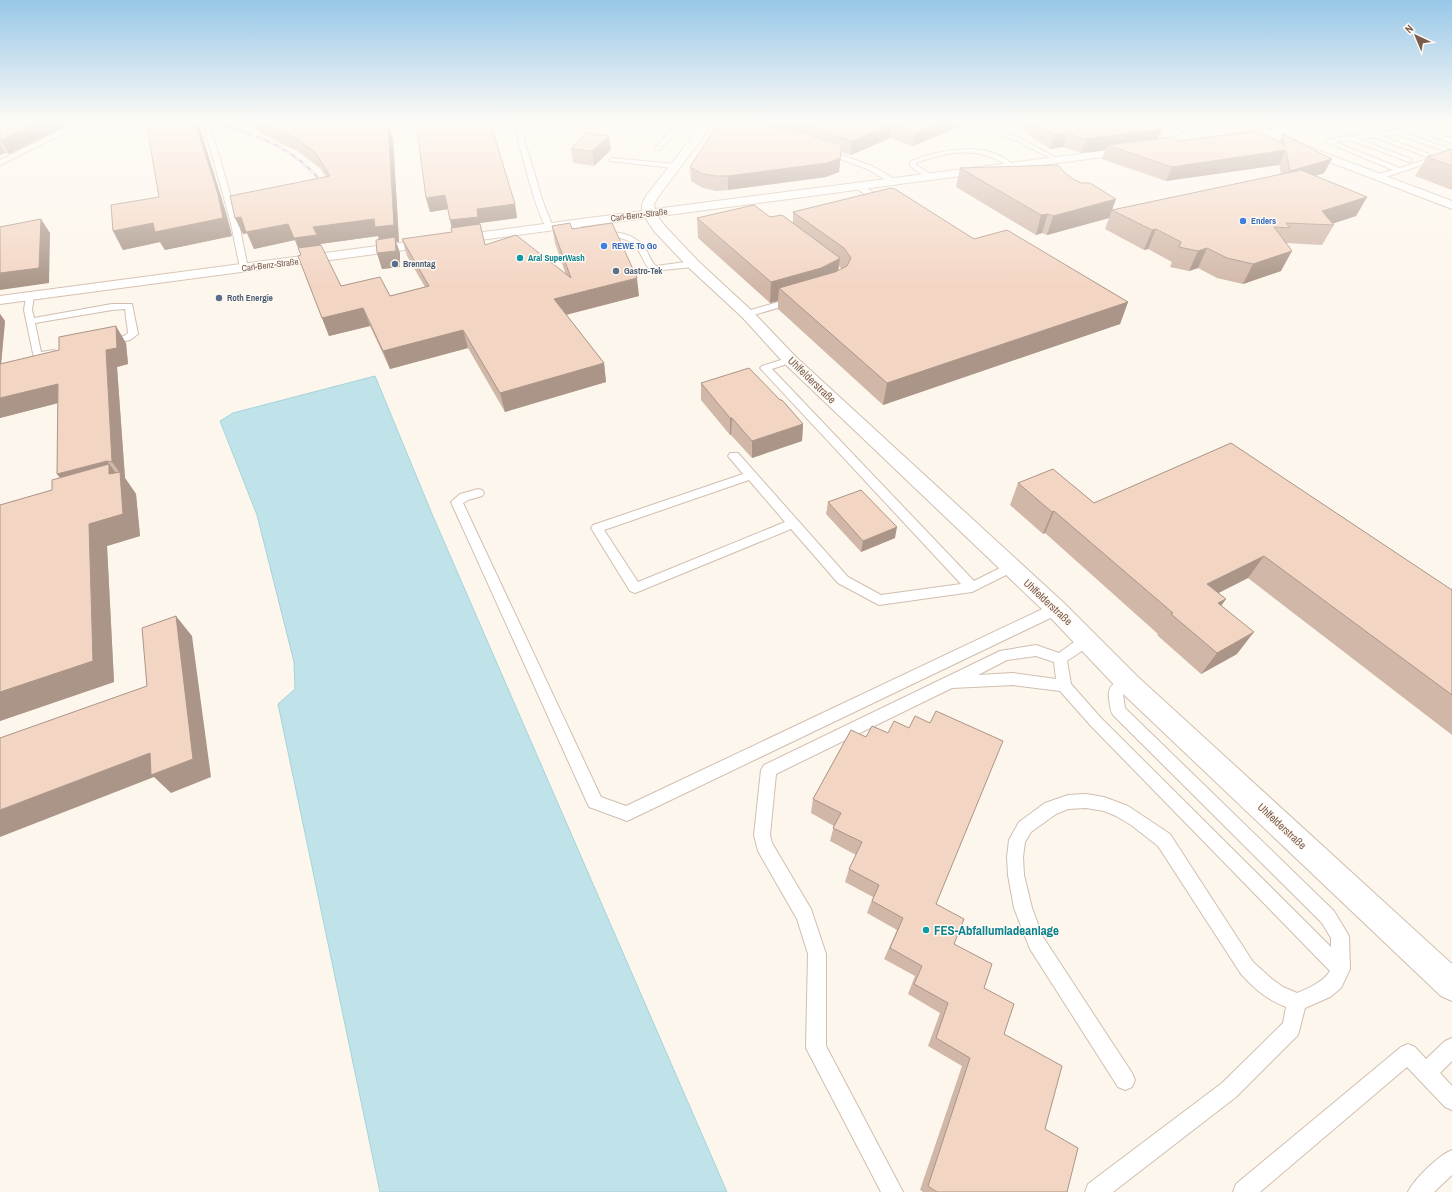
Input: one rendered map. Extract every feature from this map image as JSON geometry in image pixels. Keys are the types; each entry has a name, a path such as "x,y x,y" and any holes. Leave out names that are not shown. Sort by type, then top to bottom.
{"main road":[{"path":"649,214 648,204 665,178"},
{"name":"Carl-Benz-Straße","path":"0,300 925,178"},
{"path":"1382,178 1452,205"},
{"path":"659,186 677,196 715,205"},
{"name":"Uhlfelderstraße","path":"649,214 659,228 693,264 747,314 790,360 1056,610 1129,684 1452,985"}],"lane":[{"path":"222,178 235,224 244,268"},
{"path":"532,178 548,227"},
{"path":"887,178 894,182"},
{"path":"859,186 879,202 866,204"},
{"path":"576,224 582,236 625,235 641,247 646,254 648,264 655,269 693,264"},
{"path":"30,296 28,310 37,356 66,351"},
{"path":"747,314 803,298"},
{"path":"30,321 129,306 133,334 127,338 96,344"},
{"path":"790,360 765,368 972,587"},
{"path":"734,456 843,580 879,600 972,587 1010,568"},
{"path":"751,475 597,528 635,588 793,523"},
{"path":"478,493 464,497 457,502 595,802 627,814 1056,610"},
{"path":"1060,659 1087,640"},
{"path":"892,1192 816,1048 816,954 805,915 764,845 762,835 769,770 1005,655 1036,650 1060,659"},
{"path":"1060,659 1064,686 1096,722 1341,969"},
{"path":"950,682 1013,679 1064,686"},
{"path":"1125,1080 1036,943 1023,908 1016,875 1015,857 1017,840 1026,827 1051,808 1068,802 1086,800 1104,804 1122,811 1137,820 1164,840 1247,968 1265,986 1277,994 1297,1002 1308,998 1323,990 1334,981 1341,969 1340,936 1328,917 1118,711 1115,691 1129,684"},
{"path":"1096,1192 1229,1090 1290,1028 1297,1002"},
{"path":"1426,1073 1452,1048"},
{"path":"1244,1192 1408,1054 1452,1100"},
{"path":"1419,1192 1452,1160"}],"water":[{"path":"375,376 432,514 727,1192 380,1192 278,704 295,689 294,662 257,515 220,421 233,413"}],"building":[{"path":"156,178 213,178 223,218 155,232 153,223 113,231 111,205 159,197"},
{"path":"322,178 391,178 394,225 375,227 374,219 313,227 317,235 294,238 288,224 246,232 241,217 235,218 230,196"},
{"path":"423,178 507,178 515,204 477,209 478,217 450,220 445,195 426,198"},
{"path":"977,178 1071,178 1081,183 1090,183 1116,199 1053,216 1048,214 1041,215"},
{"path":"1265,178 1320,178 1367,197 1322,211 1334,225 1286,223 1290,228 1274,227 1292,251 1253,264 1227,258 1207,248 1198,251 1179,247 1181,242 1156,229 1152,230 1112,210"},
{"path":"891,188 895,189 974,239 1007,230 1128,302 887,383 779,288 835,272 847,266 851,258 844,248 793,212"},
{"path":"754,205 770,217 782,215 840,258 821,268 771,282 697,218"},
{"path":"41,219 39,268 0,273 0,227"},
{"path":"570,223 572,229 612,223 637,278 554,299 604,363 500,393 463,330 383,351 363,308 322,318 298,256 301,255 298,248 321,245 341,286 380,277 390,296 429,286 402,239 452,232 451,228 480,224 485,245 516,235 571,278 552,226"},
{"path":"395,237 396,251 377,253 376,240"},
{"path":"116,326 117,348 106,350 112,462 107,461 57,474 58,384 0,398 0,364 59,350 59,337"},
{"path":"749,368 780,400 782,400 803,424 752,441 732,418 730,418 701,383"},
{"path":"1231,443 1452,590 1452,695 1264,556 1207,584 1226,599 1218,603 1254,632 1217,653 1171,614 1173,613 1054,511 1052,512 1018,483 1053,469 1094,503"},
{"path":"109,464 109,474 120,472 123,514 89,524 93,661 0,692 0,505 52,490 52,480"},
{"path":"861,490 897,527 863,541 828,502"},
{"path":"176,616 193,759 151,775 150,753 0,810 0,738 147,686 142,628"},
{"name":"FES-Abfallumladeanlage","path":"936,711 1003,741 936,904 964,919 954,944 992,964 984,988 1014,1004 1004,1034 1062,1066 1045,1129 1078,1148 1067,1192 937,1192 928,1186 970,1058 936,1038 948,1003 914,984 922,966 890,948 903,918 872,901 879,885 849,869 862,842 833,828 841,813 813,799 851,730 866,737 872,726 888,733 894,721 909,728 915,716 930,723"}],"railway":[{"path":"317,178 324,185"}],"place":[{"name":"Enders","path":"1243,221"},
{"name":"REWE To Go","path":"604,246"},
{"name":"Aral SuperWash","path":"520,258"},
{"name":"Brenntag","path":"395,264"},
{"name":"Gastro-Tek","path":"616,271"},
{"name":"Roth Energie","path":"219,298"},
{"name":"FES-Abfallumladeanlage","path":"926,930"}]}
